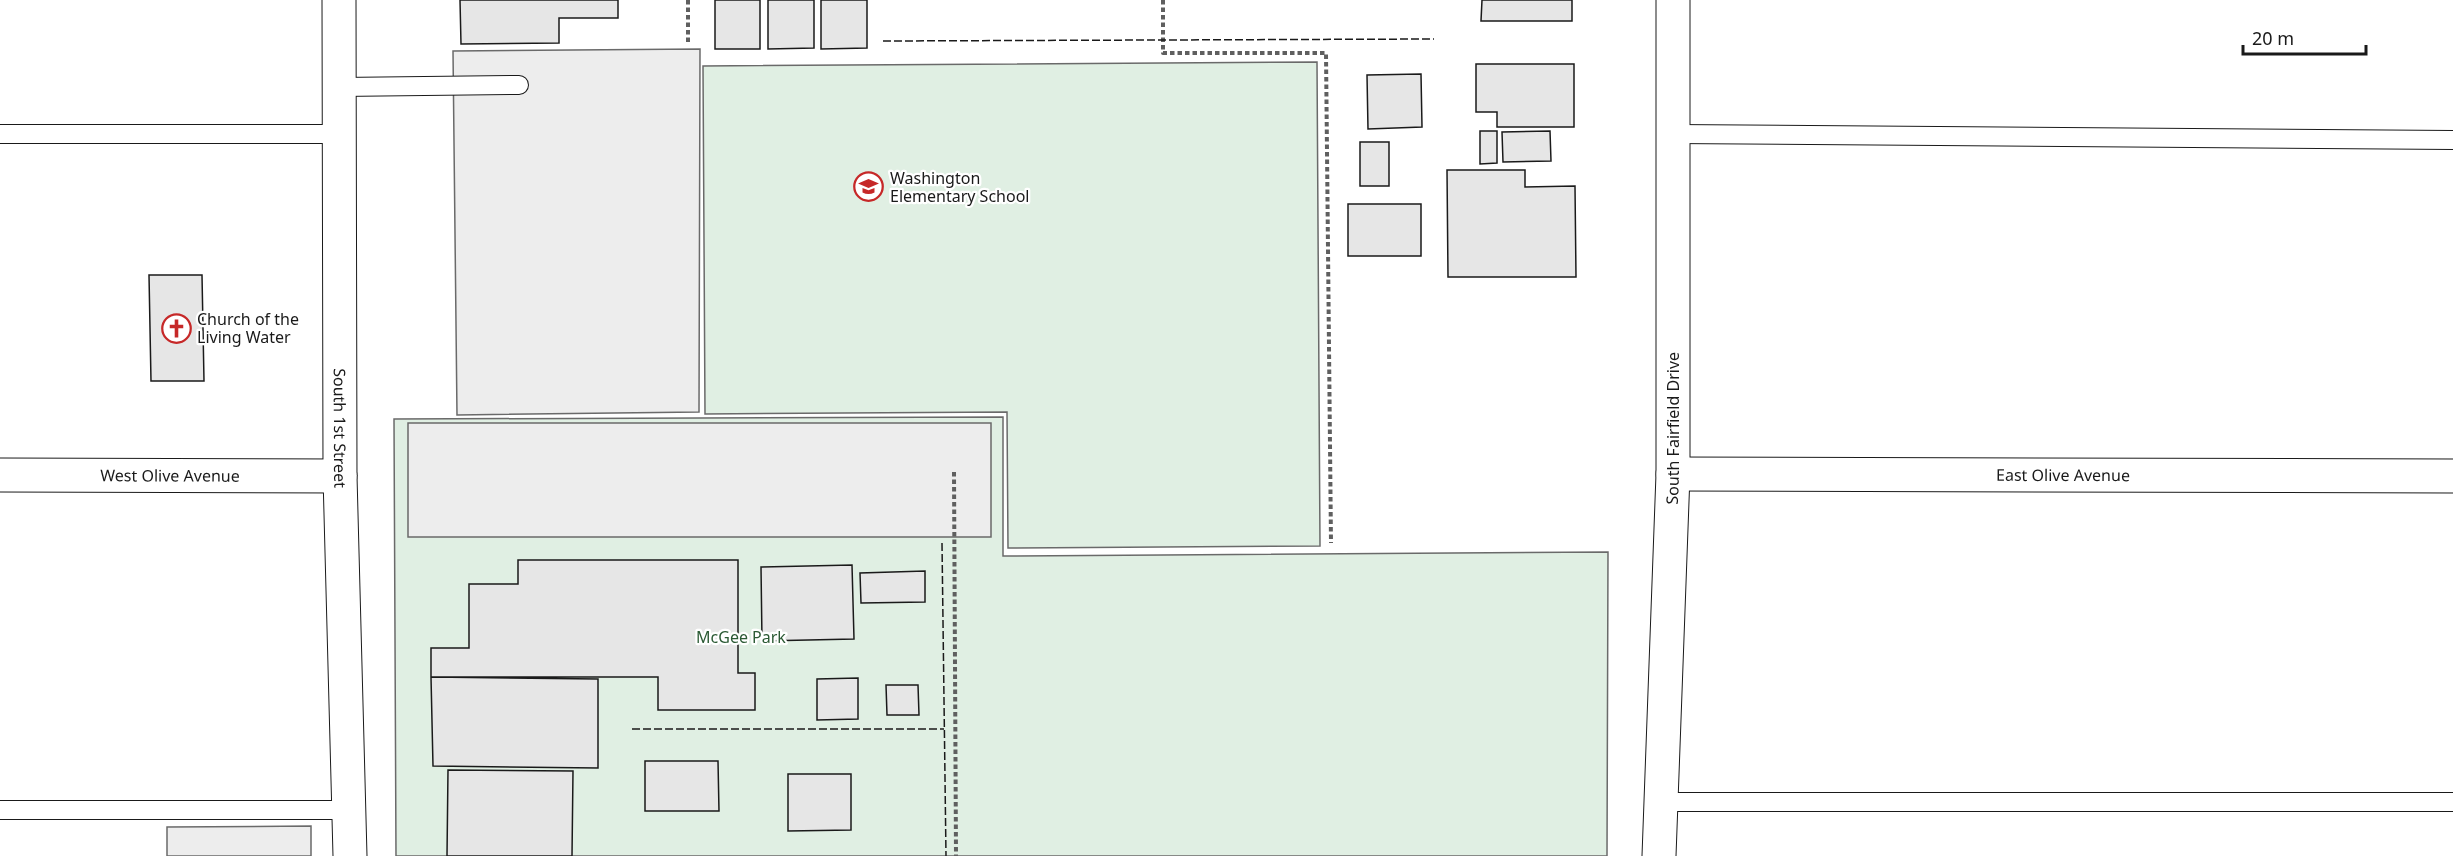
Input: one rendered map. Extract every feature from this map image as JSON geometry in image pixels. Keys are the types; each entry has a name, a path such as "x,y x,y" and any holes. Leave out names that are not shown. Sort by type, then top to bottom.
{"street":[{"name":"South 1st Street","path":"339,0 340,476 350,856"},
{"name":"South Fairfield Drive","path":"1659,856 1673,474 1673,0"},
{"name":"East Olive Avenue","path":"1673,474 2453,476"},
{"name":"West Olive Avenue","path":"0,475 340,476"}],"lane":[{"path":"339,87 519,85"},
{"path":"0,134 339,134"},
{"path":"1673,134 2453,140"},
{"path":"1661,802 2453,802"},
{"path":"0,810 348,810"}],"path":[{"path":"688,0 688,42"},
{"path":"1163,0 1163,53 1326,53 1331,543"},
{"path":"954,472 956,856"}],"green space":[{"path":"1317,62 1320,546 1008,548 1007,412 705,414 703,66"},
{"name":"McGee Park","path":"1003,417 1003,556 1608,552 1607,856 396,856 394,419"}],"shaded area":[{"path":"700,49 699,412 457,415 453,51"},
{"path":"408,423 991,423 991,537 408,537"},
{"path":"311,826 311,856 167,856 167,827"}],"building":[{"path":"460,0 618,0 618,18 559,18 559,43 461,44"},
{"path":"715,0 760,0 760,49 715,49"},
{"path":"768,0 814,0 814,48 768,49"},
{"path":"821,0 867,0 867,48 821,49"},
{"path":"1482,0 1572,0 1572,21 1481,21"},
{"path":"1476,64 1574,64 1574,127 1497,127 1497,112 1476,112"},
{"path":"1421,74 1422,127 1368,129 1367,75"},
{"path":"1480,131 1497,131 1497,163 1480,164"},
{"path":"1550,131 1551,161 1503,162 1502,132"},
{"path":"1360,142 1389,142 1389,186 1360,186"},
{"path":"1447,170 1525,170 1525,187 1575,186 1576,277 1448,277"},
{"path":"1348,204 1421,204 1421,256 1348,256"},
{"name":"Church of the Living Water","path":"149,275 202,275 204,381 151,381"},
{"path":"518,560 738,560 738,673 755,673 755,710 658,710 658,677 431,677 431,648 469,648 469,584 518,584"},
{"path":"852,565 854,639 762,641 761,567"},
{"path":"925,571 925,602 861,603 860,573"},
{"path":"431,677 598,679 598,768 433,766"},
{"path":"858,678 858,719 817,720 817,679"},
{"path":"886,685 918,685 919,715 887,715"},
{"path":"645,761 718,761 719,811 645,811"},
{"path":"448,770 573,771 572,856 447,856"},
{"path":"788,774 851,774 851,830 788,831"}],"fence":[{"path":"883,41 1434,39"},
{"path":"942,543 946,856"},
{"path":"632,729 944,729"}],"place":[{"name":"Washington Elementary School","path":"869,187"},
{"name":"Church of the Living Water","path":"176,328"}]}
